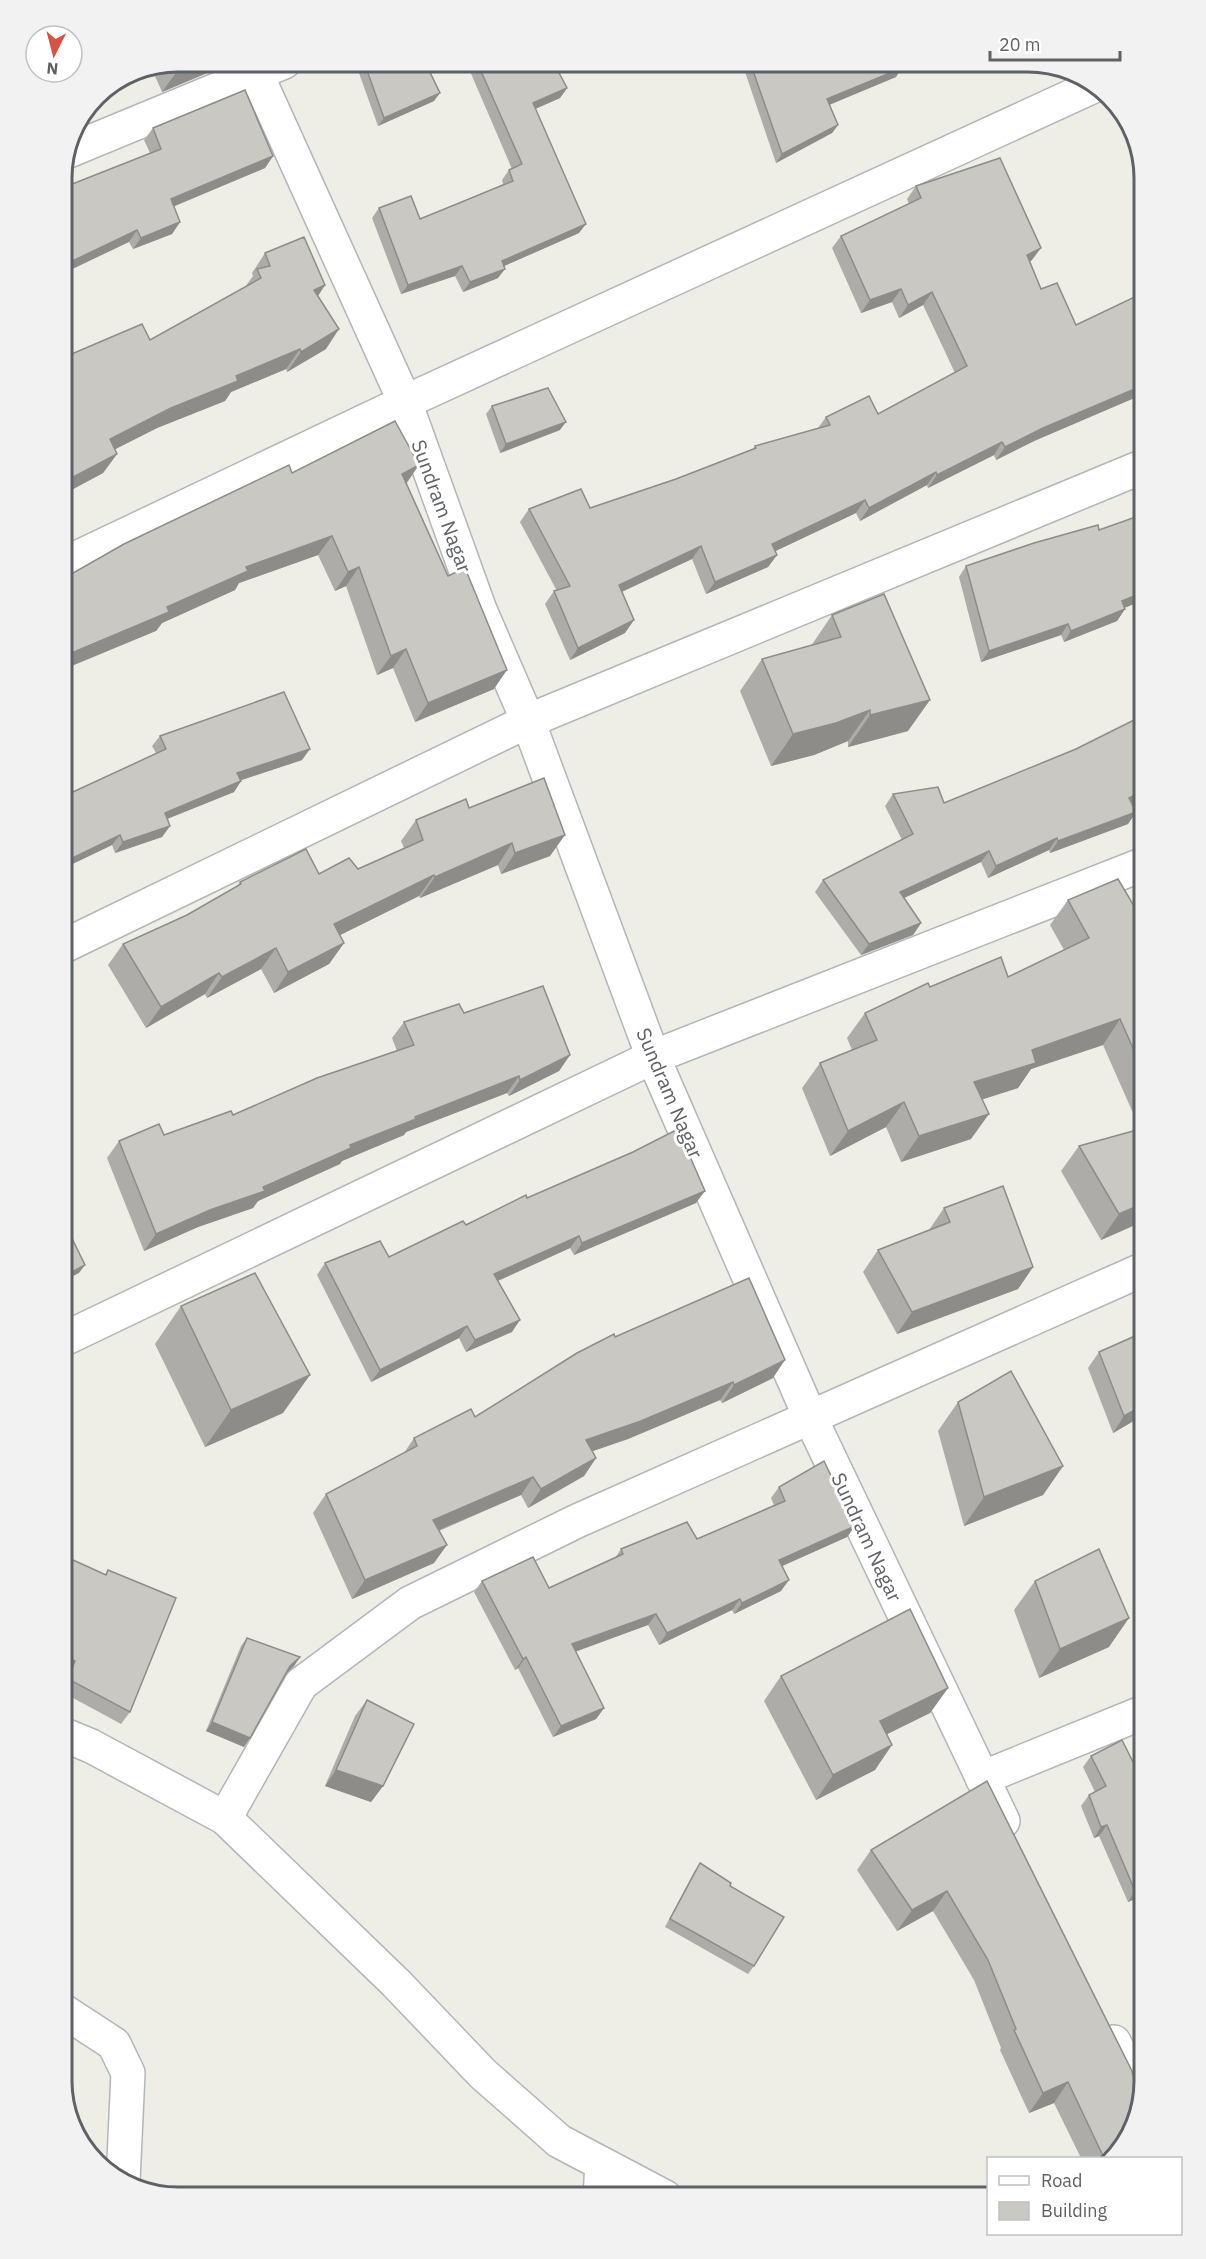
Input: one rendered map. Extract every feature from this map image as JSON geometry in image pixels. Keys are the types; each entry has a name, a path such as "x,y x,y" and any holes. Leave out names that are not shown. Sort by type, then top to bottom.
{"street":[{"path":"77,147 250,72"},
{"name":"Sundram Nagar","path":"267,72 405,402 480,610 528,721 653,1057 810,1418 981,1778 1019,1852"},
{"path":"72,560 405,402 1086,90"},
{"path":"72,942 528,721 1134,470"},
{"path":"72,1335 653,1057 1134,868"},
{"path":"225,1818 301,1684 410,1603 577,1521 1134,1273"},
{"path":"981,1778 1134,1716"},
{"path":"72,1738 91,1746 225,1818 396,1983 483,2074 559,2141 646,2187"},
{"path":"1099,2012 1134,2081"},
{"path":"72,2017 114,2044 128,2073 123,2172"},
{"path":"601,2187 602,2164"}],"building":[{"path":"368,72 430,72 440,93 384,118"},
{"path":"481,72 559,72 567,88 533,103 586,224 502,261 505,269 470,282 462,266 408,285 379,208 411,196 420,219 513,181 509,170 522,164"},
{"path":"753,72 892,72 827,99 838,125 782,154"},
{"path":"245,90 273,156 171,199 180,222 141,238 137,230 72,261 72,184 161,149 153,128"},
{"path":"1000,158 1041,248 1027,255 1041,289 1057,283 1076,325 1134,297 1134,389 1043,428 1005,447 1002,442 937,475 936,472 869,508 865,500 772,544 777,555 715,582 701,546 619,585 634,620 578,648 554,591 570,586 529,509 581,489 590,508 676,479 756,448 755,446 830,425 826,417 869,396 878,414 967,366 932,292 908,305 901,289 870,300 841,236 921,198 916,186"},
{"path":"304,237 325,285 314,290 339,329 301,352 300,349 236,376 238,381 171,408 110,439 117,454 72,478 72,354 142,324 150,340 261,278 257,269 270,266 265,253"},
{"path":"548,388 566,422 506,444 492,406"},
{"path":"395,421 419,465 402,474 448,576 465,568 507,670 428,703 406,649 391,656 359,567 348,572 332,536 246,567 248,571 167,607 169,612 72,653 72,574 124,544 289,465 292,473"},
{"path":"1134,518 1134,596 1122,601 1125,609 1071,631 1068,624 989,651 966,566 1098,525 1099,530"},
{"path":"884,594 930,700 870,715 870,710 836,723 793,734 762,659 841,637 832,615"},
{"path":"284,692 310,749 237,773 241,781 165,813 170,826 123,842 120,835 72,858 72,792 166,749 160,736"},
{"path":"1134,720 1134,795 1129,798 1134,813 1058,841 1057,838 996,866 989,851 900,892 921,923 869,944 823,880 913,834 893,794 938,787 944,803 1076,749"},
{"path":"544,778 565,835 515,853 512,843 435,877 434,875 334,924 344,943 288,972 276,948 222,977 219,973 161,1007 123,944 187,915 241,884 240,882 306,849 319,874 349,858 358,869 423,840 416,820 466,799 469,808"},
{"path":"1118,879 1134,906 1134,1050 1120,1019 1032,1050 1036,1063 974,1082 989,1114 919,1136 904,1102 848,1131 820,1063 877,1040 865,1013 928,983 930,987 1001,957 1008,977 1089,938 1068,900"},
{"path":"543,986 570,1055 520,1080 519,1076 350,1145 351,1148 263,1187 265,1191 210,1210 156,1234 119,1141 159,1124 164,1135 231,1111 233,1115 317,1078 414,1045 404,1022 459,1004 464,1013"},
{"path":"678,1129 705,1191 582,1243 579,1236 494,1274 520,1320 475,1340 467,1326 380,1370 325,1263 380,1241 389,1257 463,1221 466,1225 526,1195 527,1198 633,1152"},
{"path":"1134,1131 1134,1207 1119,1214 1079,1146"},
{"path":"1003,1186 1033,1267 912,1312 878,1250 950,1222 944,1208"},
{"path":"72,1238 85,1265 72,1272"},
{"path":"255,1273 310,1375 231,1410 181,1306"},
{"path":"749,1278 785,1360 734,1385 733,1382 641,1421 586,1440 596,1458 541,1489 533,1477 433,1520 447,1545 365,1580 326,1494 417,1446 414,1438 471,1409 475,1417 577,1353 614,1334 615,1337"},
{"path":"1134,1336 1134,1410 1124,1416 1099,1352"},
{"path":"1011,1371 1063,1466 984,1497 958,1402"},
{"path":"824,1461 855,1526 779,1560 789,1580 742,1603 740,1599 667,1633 656,1614 572,1644 604,1708 561,1726 526,1657 523,1659 482,1581 533,1557 549,1588 623,1554 621,1549 687,1522 697,1539 785,1501 779,1487"},
{"path":"1099,1549 1129,1618 1060,1649 1035,1581"},
{"path":"72,1560 106,1575 108,1570 176,1598 130,1712 72,1681 72,1669 75,1661 72,1660"},
{"path":"910,1609 948,1688 880,1721 892,1745 833,1775 781,1676"},
{"path":"247,1638 300,1657 290,1666 250,1738 212,1722"},
{"path":"367,1700 414,1724 383,1786 336,1770"},
{"path":"1122,1740 1134,1764 1134,1889 1107,1825 1101,1827 1089,1795 1106,1786 1091,1756"},
{"path":"987,1781 1132,2071 1133,2095 1128,2115 1116,2140 1103,2156 1068,2082 1043,2093 1014,2030 1016,2029 988,1960 947,1891 912,1910 871,1850"},
{"path":"700,1863 731,1883 730,1886 784,1917 754,1966 670,1919"}]}
